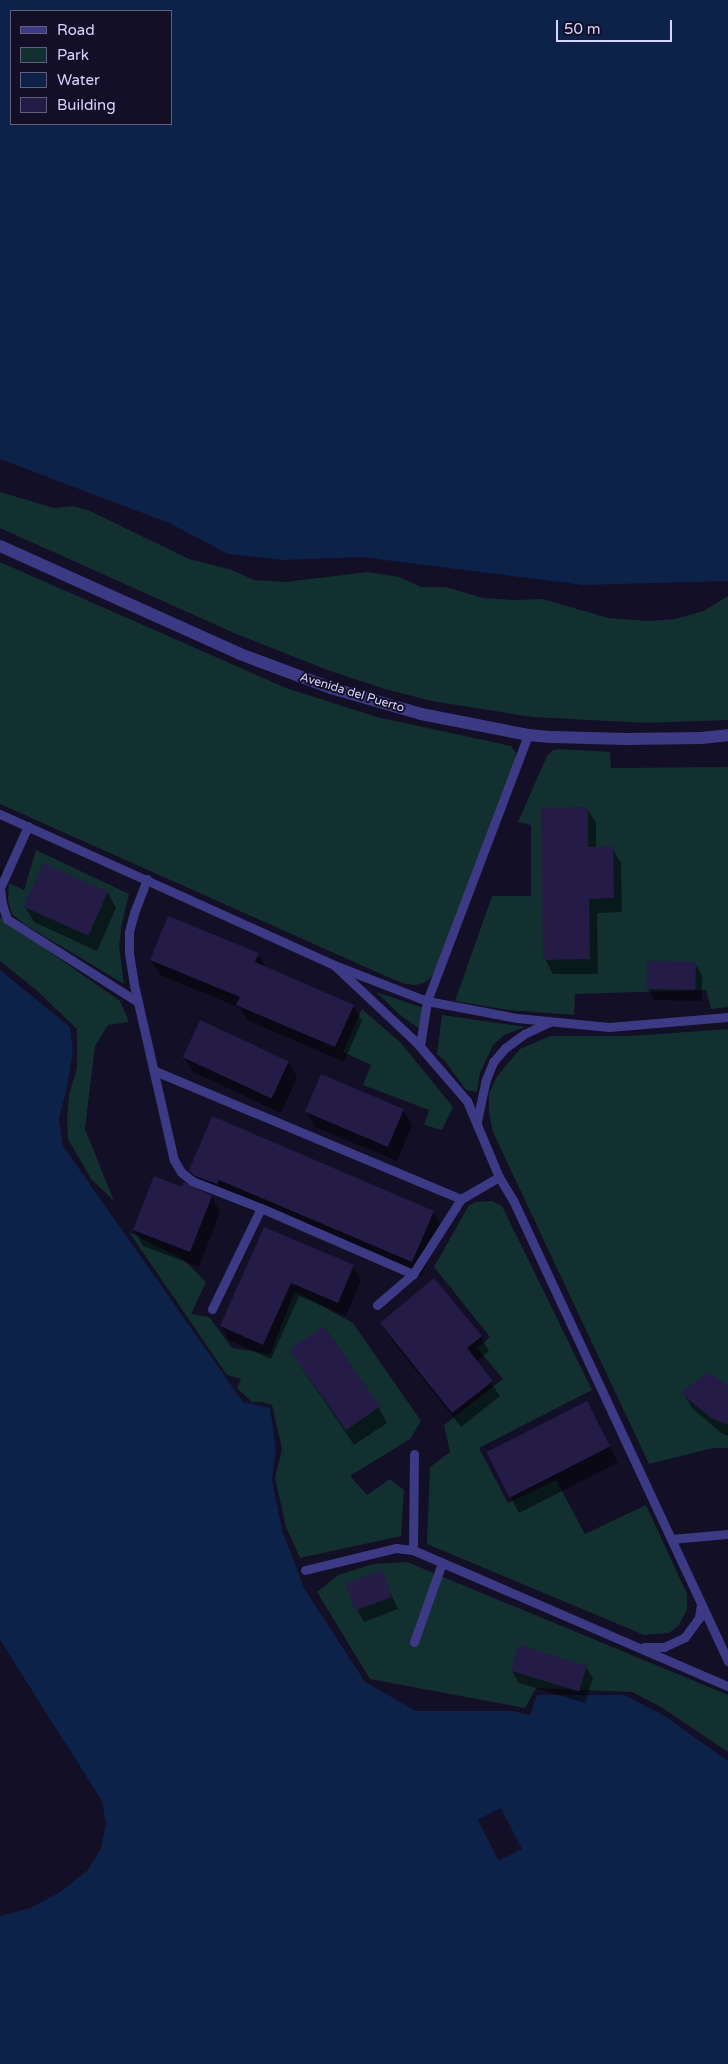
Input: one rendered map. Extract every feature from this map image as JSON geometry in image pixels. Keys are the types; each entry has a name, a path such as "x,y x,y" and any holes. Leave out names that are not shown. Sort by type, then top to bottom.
{"street":[{"name":"Avenida del Puerto","path":"0,546 240,654 331,688 421,714 528,735 626,739 701,738 728,735"}],"lane":[{"path":"420,1046 427,1001 528,735"},
{"path":"0,814 334,965 427,1001 476,1011 550,1022 609,1027 633,1027 728,1017"},
{"path":"28,826 0,888 2,904 7,919 138,1002"},
{"path":"147,879 134,913 130,932 130,953 138,1002 174,1160 181,1172 192,1181 261,1208 413,1274"},
{"path":"334,965 420,1046 467,1101 499,1177 513,1200 728,1661"},
{"path":"477,1121 485,1082 493,1062 505,1048 524,1034 550,1022"},
{"path":"155,1071 461,1199"},
{"path":"377,1305 413,1274 461,1199 499,1177"},
{"path":"212,1309 261,1208"},
{"path":"413,1550 414,1454"},
{"path":"671,1538 728,1534"},
{"path":"305,1570 396,1548 413,1550 728,1686"},
{"path":"414,1642 442,1563"},
{"path":"637,1647 664,1647 685,1637 699,1618 701,1604"}],"green space":[{"path":"0,492 54,508 73,506 90,511 189,559 232,570 254,580 285,582 368,572 399,577 421,587 446,587 483,598 512,600 543,599 608,618 649,621 675,619 704,611 728,596 728,720 646,723 532,717 432,701 385,689 330,671 234,633 0,528"},
{"path":"0,562 286,688 377,717 511,746 516,753 515,764 434,975 424,983 416,985 405,984 0,804"},
{"path":"553,750 610,752 611,768 728,767 728,1007 711,1009 706,990 575,994 574,1015 508,1010 455,1001 492,896 531,896 531,825 518,822 547,756"},
{"path":"36,850 129,894 119,946 124,984 24,924 12,914 8,900 9,883 24,890"},
{"path":"0,917 120,1001 129,1022 108,1025 95,1046 85,1129 114,1201 91,1179 68,1139 69,1095 77,1068 77,1029 35,989 0,961"},
{"path":"376,992 424,1008 421,1030 399,1014"},
{"path":"362,1009 401,1043 453,1107 442,1130 424,1125 429,1110 363,1085 371,1065 343,1052"},
{"path":"442,1015 525,1027 504,1035 493,1045 480,1073 477,1092 466,1090 445,1061 437,1054"},
{"path":"728,1029 728,1448 713,1448 649,1464 493,1132 489,1113 489,1093 498,1075 520,1049 550,1036 630,1036"},
{"path":"492,1201 502,1206 592,1390 479,1448 508,1503 556,1480 585,1534 646,1505 687,1594 687,1610 679,1625 669,1633 644,1635 427,1544 430,1467 450,1452 444,1425 503,1379 477,1348 490,1337 434,1267 469,1205 476,1202"},
{"path":"129,1232 184,1260 206,1282 191,1314 209,1317 232,1348 270,1354 295,1291 353,1323 421,1421 410,1439 350,1476 367,1495 390,1479 404,1490 401,1536 300,1558 286,1527 275,1478 282,1449 272,1405 263,1402 252,1402 237,1388 241,1379 227,1375"},
{"path":"407,1562 728,1695 728,1752 661,1707 632,1692 536,1688 525,1708 370,1679 317,1592 338,1575 373,1564"}],"water":[{"path":"0,0 728,0 728,581 583,585 361,557 283,560 228,554 169,523 0,459"},
{"path":"0,970 70,1027 73,1050 59,1119 63,1146 243,1402 270,1408 276,1450 272,1479 282,1530 304,1588 365,1682 416,1711 512,1711 530,1715 537,1695 624,1695 663,1715 728,1761 728,2064 0,2064 0,1916 30,1908 60,1892 88,1870 101,1848 106,1824 102,1801 0,1640"}],"pier":[{"path":"501,1808 522,1849 499,1861 478,1820"}],"building":[{"path":"588,807 588,847 613,846 614,898 589,899 590,959 543,960 541,808"},
{"path":"43,863 108,892 88,936 23,907"},
{"path":"168,916 259,953 255,962 354,1005 335,1047 236,1005 240,997 150,960"},
{"path":"647,961 696,962 696,990 647,989"},
{"path":"200,1020 289,1061 271,1099 183,1057"},
{"path":"321,1074 404,1109 388,1147 305,1112"},
{"path":"212,1116 434,1211 412,1262 219,1180 217,1184 195,1176 189,1170"},
{"path":"154,1176 182,1187 184,1182 212,1196 190,1252 133,1230"},
{"path":"264,1227 354,1265 338,1303 291,1283 263,1345 220,1326"},
{"path":"434,1278 482,1336 467,1348 493,1381 452,1413 380,1323"},
{"path":"324,1326 380,1406 346,1430 290,1350"},
{"path":"708,1372 728,1386 728,1425 711,1418 681,1393"},
{"path":"587,1401 610,1446 509,1498 486,1452"},
{"path":"382,1570 392,1597 355,1611 345,1583"},
{"path":"519,1645 587,1666 579,1692 511,1671"}]}
